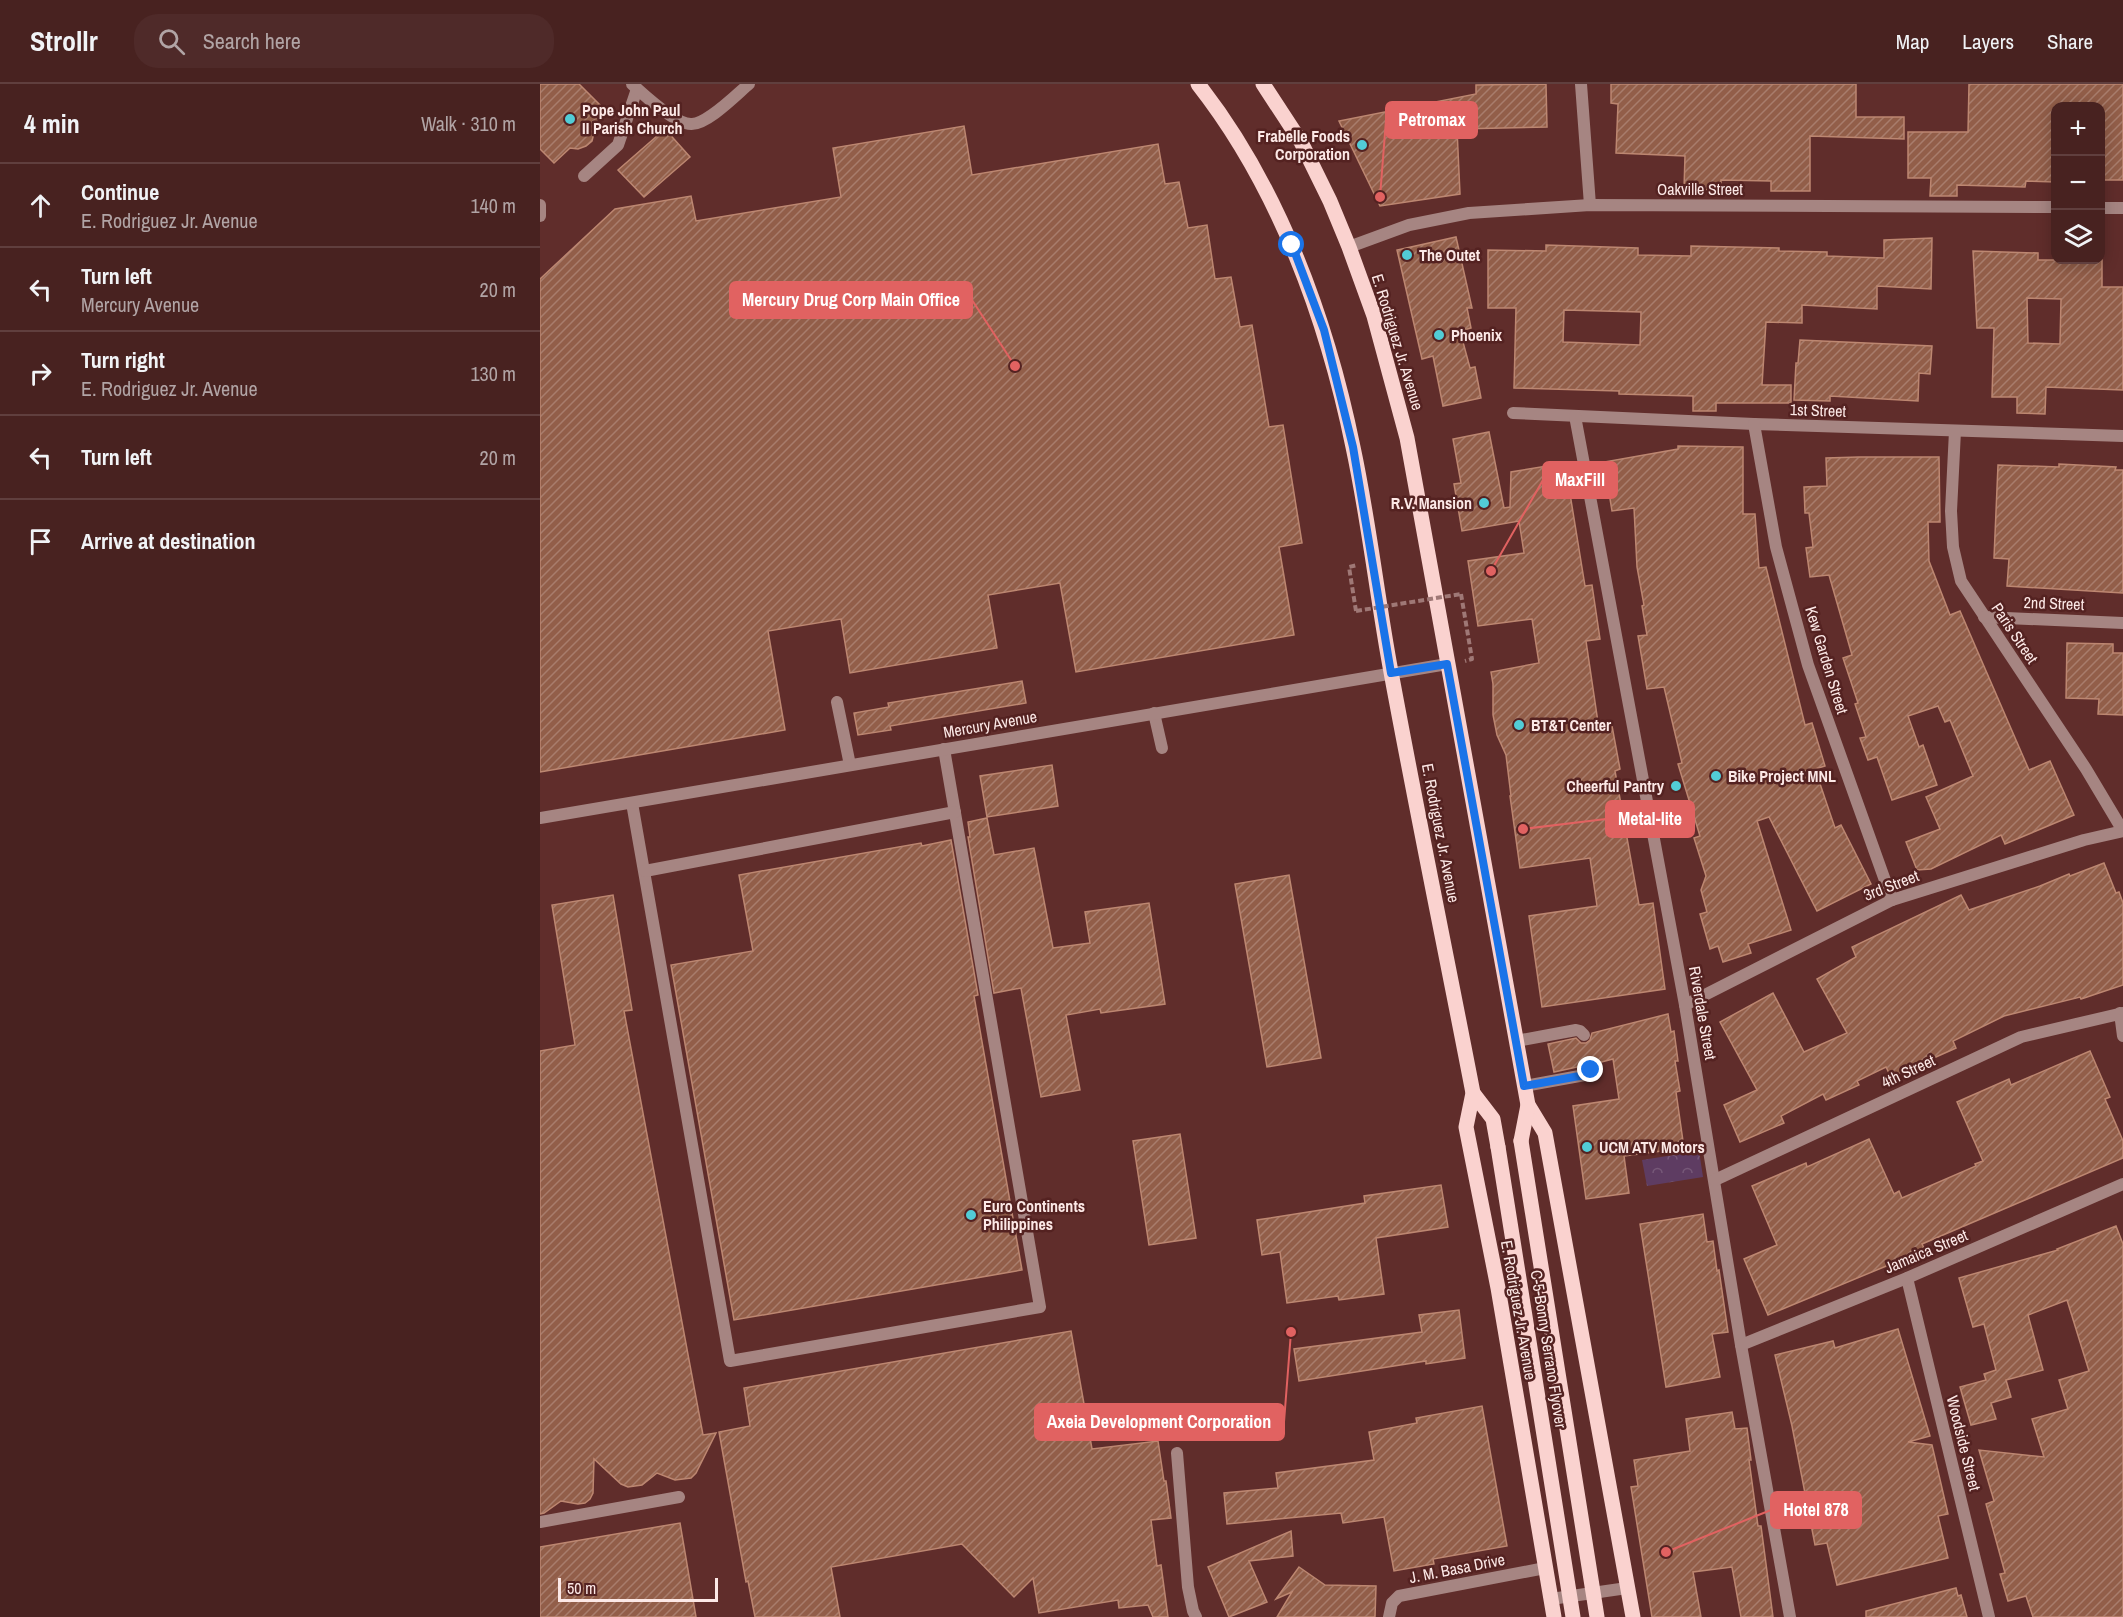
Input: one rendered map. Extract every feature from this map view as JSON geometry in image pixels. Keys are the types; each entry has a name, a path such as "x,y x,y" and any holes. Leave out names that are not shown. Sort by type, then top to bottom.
{"main road":[{"name":"E. Rodriguez Jr. Avenue","path":"1198,84 1246,156 1292,245 1324,330 1353,447 1391,673 1473,1094 1466,1127 1498,1288 1554,1617"},
{"name":"E. Rodriguez Jr. Avenue","path":"1268,86 1301,142 1330,201 1349,247 1374,315 1407,438 1524,1086 1528,1105 1545,1133 1633,1617"},
{"name":"C-5-Bonny Serrano Flyover","path":"1473,1094 1494,1119 1573,1617"},
{"name":"C-5-Bonny Serrano Flyover","path":"1528,1105 1521,1142 1597,1617"}],"street":[{"path":"584,176 618,145 635,86 680,121 694,124 716,111 749,84"},
{"path":"1581,84 1590,205"},
{"path":"540,205 540,216"},
{"name":"Oakville Street","path":"1349,247 1409,225 1469,213 1590,205 2051,207"},
{"path":"2105,208 2123,208"},
{"name":"1st Street","path":"1513,413 1754,424 2123,436"},
{"name":"Riverdale Street","path":"1575,416 1685,1005 1741,1345 1790,1617"},
{"name":"Kew Garden Street","path":"1754,424 1776,547 1808,665 1892,900"},
{"name":"Paris Street","path":"1954,431 1953,547 1961,581 2086,769 2123,831"},
{"name":"2nd Street","path":"1984,617 2123,623"},
{"name":"Mercury Avenue","path":"540,818 1447,664"},
{"path":"837,702 850,765"},
{"path":"1154,713 1162,748"},
{"path":"632,803 730,1361 1040,1307 944,749"},
{"path":"645,871 955,812"},
{"name":"3rd Street","path":"1685,1005 1892,900 2084,840 2123,831"},
{"path":"2122,1013 2123,1036"},
{"name":"4th Street","path":"1715,1180 2021,1037 2122,1013"},
{"path":"1516,1041 1576,1030 1584,1035"},
{"path":"1524,1086 1585,1075 1591,1070 1590,1065"},
{"name":"Jamaica Street","path":"1741,1345 1907,1278 2123,1184"},
{"name":"Woodside Street","path":"1907,1278 1989,1617"},
{"path":"1177,1453 1188,1587 1196,1617"},
{"path":"540,1522 679,1497"},
{"name":"J. M. Basa Drive","path":"1389,1617 1392,1603 1399,1596 1545,1568"},
{"path":"1551,1599 1627,1588"}],"path":[{"path":"1349,567 1356,612 1461,594 1472,659"}],"green space":[{"path":"1699,1151 1703,1177 1647,1186 1642,1160"}],"building":[{"name":"Pope John Paul II Parish Church","path":"540,84 579,84 607,112 592,126 594,133 592,141 578,149 570,148 554,163 540,149"},
{"path":"1546,84 1547,127 1457,129 1460,194 1380,206 1339,121 1476,94 1476,85"},
{"path":"1611,84 1856,84 1856,117 1904,117 1904,139 1810,136 1810,191 1771,191 1771,181 1721,180 1721,190 1684,189 1685,156 1616,153 1618,104 1611,103"},
{"path":"1969,84 2123,84 2123,180 2105,180 2105,102 2051,102 2051,182 2026,181 2025,187 1957,185 1957,196 1930,196 1931,178 1908,178 1908,132 1968,132"},
{"path":"964,126 972,175 1158,144 1165,184 1179,182 1188,228 1207,225 1215,279 1231,277 1240,327 1252,325 1269,427 1283,425 1302,543 1279,547 1294,635 1076,672 1060,583 988,595 997,648 850,673 841,619 768,631 785,730 540,772 540,279 615,209 691,196 696,221 841,197 833,148"},
{"path":"665,129 690,157 644,197 618,170"},
{"path":"1456,237 1472,308 1467,308 1471,328 1460,331 1470,368 1475,367 1481,398 1443,406 1433,356 1422,359 1397,250"},
{"path":"1932,238 1931,289 1877,286 1877,309 1802,305 1802,323 1766,322 1762,385 1791,385 1791,403 1716,403 1716,411 1693,411 1693,396 1514,388 1516,308 1488,308 1488,250 1546,251 1546,245 1638,248 1638,255 1691,256 1691,246 1779,248 1779,251 1827,252 1827,256 1884,258 1884,240","holes":["1564,310 1641,312 1640,345 1563,342"]},
{"path":"1973,251 2038,253 2038,260 2051,260 2051,264 2102,264 2102,287 2123,287 2123,390 2046,387 2045,414 2017,413 2017,397 1992,397 1994,328 1977,328","holes":["2027,298 2061,299 2060,344 2028,343"]},
{"path":"1800,340 1932,346 1930,374 1919,373 1918,401 1830,396 1830,401 1794,400"},
{"path":"1489,432 1504,508 1510,507 1511,472 1565,463 1585,586 1592,585 1600,639 1586,641 1599,729 1612,726 1620,769 1615,771 1639,905 1653,903 1665,989 1542,1007 1529,916 1597,906 1590,858 1520,868 1506,755 1497,735 1493,715 1491,672 1539,663 1532,619 1478,626 1468,561 1524,553 1519,521 1462,531 1454,484 1461,483 1453,439"},
{"path":"1678,446 1743,447 1743,514 1755,514 1759,568 1766,567 1805,725 1812,723 1825,766 1815,769 1835,828 1841,825 1871,884 1817,911 1769,817 1757,821 1791,930 1748,944 1751,953 1723,962 1718,946 1710,949 1700,914 1707,912 1701,890 1706,876 1694,838 1700,836 1678,764 1682,763 1664,687 1647,689 1638,636 1647,635 1637,567 1634,508 1612,511 1604,462 1678,449"},
{"path":"1939,457 1940,522 1928,522 1929,561 1950,615 1960,611 2029,770 2050,761 2074,815 2005,844 2001,835 1931,869 1917,870 1906,842 1940,829 1926,797 1973,776 1950,720 1945,722 1938,706 1908,716 1919,747 1923,745 1937,785 1892,800 1877,757 1868,760 1860,738 1866,737 1855,704 1858,703 1843,658 1852,655 1829,575 1810,577 1806,548 1813,547 1809,513 1805,513 1804,487 1827,486 1826,458"},
{"path":"2059,464 2116,467 2115,470 2123,470 2123,593 2007,586 2009,559 1994,558 1998,465 2059,467"},
{"path":"2067,643 2113,644 2113,653 2123,653 2123,715 2098,714 2099,699 2066,698"},
{"path":"1022,681 1026,703 890,726 891,730 858,735 854,713 889,707 888,703"},
{"path":"1052,765 1058,806 987,817 980,776"},
{"path":"987,818 994,855 1034,848 1053,948 1090,943 1085,912 1149,903 1165,1004 1101,1013 1100,1009 1066,1015 1080,1090 1041,1097 1021,988 994,993 968,837 970,837 968,822"},
{"path":"951,840 978,995 974,996 1022,1270 734,1320 671,965 753,951 739,875 921,843 922,846"},
{"path":"2104,863 2116,893 2119,892 2123,903 2123,985 2081,999 2080,997 2004,1016 1953,1041 1956,1048 1891,1077 1886,1067 1857,1081 1859,1085 1826,1100 1823,1094 1781,1116 1784,1123 1740,1142 1724,1105 1757,1090 1720,1022 1773,993 1804,1052 1847,1033 1817,979 1856,957 1852,947 1961,895 1969,910"},
{"path":"1289,875 1321,1058 1267,1067 1235,884"},
{"path":"613,895 632,1010 624,1011 703,1435 716,1433 696,1473 691,1478 675,1480 657,1473 642,1485 628,1487 621,1484 594,1459 593,1493 590,1499 578,1504 561,1501 540,1514 540,1051 575,1045 552,905"},
{"path":"1668,1014 1671,1032 1674,1031 1678,1061 1675,1061 1680,1091 1676,1092 1684,1148 1624,1156 1629,1193 1586,1199 1573,1106 1619,1099 1613,1059 1598,1063 1593,1057 1588,1057 1582,1062 1582,1066 1554,1072 1548,1044 1576,1038 1581,1043 1586,1043 1590,1040 1592,1033"},
{"path":"2090,1051 2110,1097 2105,1099 2123,1141 2123,1158 1922,1244 1925,1250 1768,1315 1744,1259 1777,1245 1752,1186 1806,1163 1807,1167 1869,1139 1894,1194 1899,1191 1902,1198 1983,1161 1957,1102 2009,1079 2011,1085"},
{"path":"1180,1134 1196,1238 1149,1245 1133,1141"},
{"path":"1441,1185 1448,1227 1376,1238 1384,1294 1339,1300 1338,1296 1287,1303 1280,1252 1262,1255 1257,1220 1365,1203 1364,1196"},
{"path":"1703,1214 1707,1242 1713,1241 1728,1332 1712,1334 1720,1377 1666,1387 1640,1224"},
{"path":"2116,1226 2123,1244 2123,1617 2033,1617 2026,1596 2008,1601 2000,1574 2005,1573 1986,1504 1994,1501 1979,1450 2044,1457 2032,1419 2068,1409 2059,1380 2089,1371 2067,1300 2028,1315 2043,1370 2006,1380 2011,1397 1991,1403 1996,1419 1971,1425 1960,1387 1986,1380 1984,1374 1996,1370 1984,1324 1973,1327 1959,1278 2058,1250"},
{"path":"1459,1310 1465,1358 1426,1364 1426,1361 1299,1381 1294,1349 1422,1332 1419,1315"},
{"path":"1898,1329 1930,1436 1908,1442 1932,1445 1948,1514 1938,1516 1948,1558 1837,1585 1827,1543 1815,1545 1792,1426 1775,1355 1833,1341 1835,1348"},
{"path":"1071,1331 1092,1449 1158,1441 1171,1518 1151,1520 1157,1566 1161,1565 1168,1617 1153,1617 1148,1605 1119,1608 1118,1600 1039,1613 1033,1578 1014,1597 962,1544 831,1567 840,1617 755,1617 748,1581 746,1582 719,1432 750,1426 744,1388"},
{"path":"1482,1406 1507,1546 1433,1559 1434,1564 1394,1571 1384,1517 1343,1523 1341,1513 1227,1524 1224,1493 1278,1488 1276,1473 1374,1460 1369,1432 1417,1423 1416,1418"},
{"path":"1732,1412 1735,1429 1747,1428 1758,1526 1761,1526 1773,1617 1741,1617 1732,1567 1693,1572 1701,1617 1652,1617 1631,1487 1638,1486 1634,1460 1690,1451 1686,1419"},
{"path":"680,1523 696,1617 540,1617 540,1547"},
{"path":"1291,1531 1293,1556 1249,1561 1267,1602 1229,1617 1208,1567"},
{"path":"1299,1567 1325,1585 1376,1586 1375,1617 1277,1617 1292,1592 1276,1599"},
{"path":"1956,1588 1958,1596 1961,1595 1967,1617 1866,1617 1866,1611"}],"place":[{"name":"Pope John Paul II Parish Church","path":"570,119"},
{"name":"Frabelle Foods Corporation","path":"1362,145"},
{"name":"Petromax","path":"1380,197"},
{"name":"The Outet","path":"1407,255"},
{"name":"Phoenix","path":"1439,335"},
{"name":"Mercury Drug Corp Main Office","path":"1015,366"},
{"name":"R.V. Mansion","path":"1484,503"},
{"name":"MaxFill","path":"1491,571"},
{"name":"BT&T Center","path":"1519,725"},
{"name":"Bike Project MNL","path":"1716,776"},
{"name":"Cheerful Pantry","path":"1676,786"},
{"name":"Metal-lite","path":"1523,829"},
{"name":"UCM ATV Motors","path":"1587,1147"},
{"name":"Euro Continents Philippines","path":"971,1215"},
{"name":"Axeia Development Corporation","path":"1291,1332"},
{"name":"Hotel 878","path":"1666,1552"}],"route":[{"path":"1292,245 1324,330 1353,447 1391,673 1447,664 1524,1086 1585,1075 1591,1070"}]}
